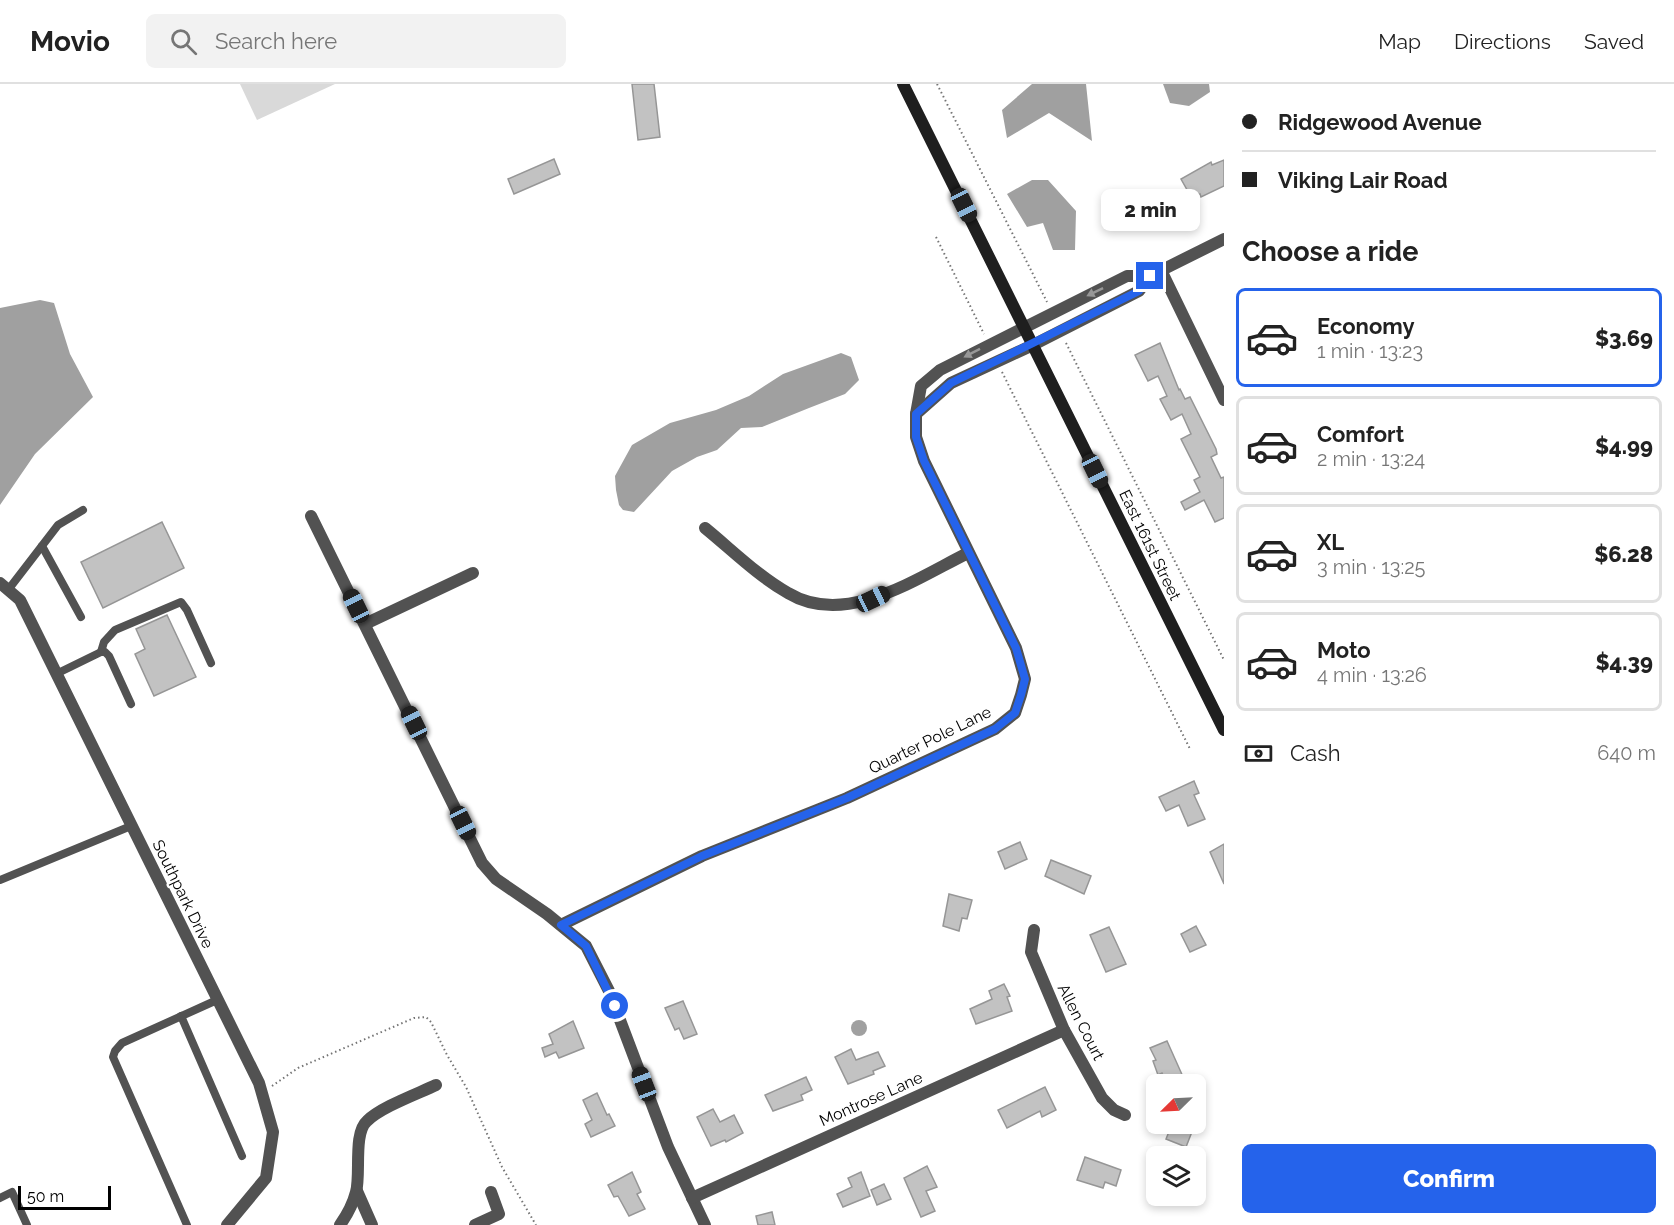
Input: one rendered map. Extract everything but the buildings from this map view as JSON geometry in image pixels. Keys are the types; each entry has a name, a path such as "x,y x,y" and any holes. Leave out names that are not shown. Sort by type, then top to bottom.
{"street":[{"name":"East 161st Street","path":"903,84 1224,730"},
{"path":"916,414 951,383 1033,345 1139,291 1156,273 1224,239"},
{"name":"Quarter Pole Lane","path":"561,925 702,856 847,798 995,729 1015,713 1025,679 1016,648 924,461 916,437 916,414 921,387 940,370 1127,276 1156,273"},
{"path":"1156,273 1224,400"},
{"path":"311,516 482,862 496,879 561,925 586,946 621,1020 668,1147 705,1225"},
{"path":"705,528 789,594 816,603 841,605 873,599 968,553"},
{"path":"365,624 473,573"},
{"name":"Southpark Drive","path":"4,587 20,600 258,1083 273,1132 266,1178 227,1225"},
{"name":"Allen Court","path":"1034,930 1030,952 1064,1030 1102,1098 1114,1110 1125,1115"},
{"name":"Montrose Lane","path":"692,1198 1064,1030"},
{"path":"339,1225 348,1213 357,1191 360,1133 365,1122 378,1113 436,1085"},
{"path":"357,1191 372,1225"},
{"path":"475,1225 499,1214 491,1192"}],"lane":[{"path":"4,587 58,525 83,510"},
{"path":"42,546 81,617"},
{"path":"101,652 104,642 115,630 181,602 212,663"},
{"path":"56,674 105,652 131,704"},
{"path":"0,880 131,826"},
{"path":"187,1225 113,1057 122,1043 217,1000"},
{"path":"181,1016 243,1156"},
{"path":"0,1198 12,1192 27,1225"}],"path":[{"path":"937,84 1052,313"},
{"path":"936,237 989,344"},
{"path":"1060,331 1224,660"},
{"path":"997,362 1190,749"}],"shaded area":[{"path":"240,84 335,84 257,120"},
{"path":"1032,84 1086,84 1092,141 1049,113 1007,138 1002,110"},
{"path":"1163,84 1209,84 1210,92 1189,106 1170,103"},
{"path":"1032,180 1048,180 1076,211 1075,250 1053,250 1043,223 1027,227 1007,194"},
{"path":"40,300 54,303 70,354 93,397 35,454 0,505 0,308"},
{"path":"841,353 851,357 859,380 845,394 762,427 741,428 717,450 697,457 672,471 634,512 623,510 619,505 615,476 632,445 670,423 716,410 749,396 783,374"},
{"path":"859,1020 867,1028 859,1036 851,1028"}],"route":[{"path":"615,1006 586,946 561,925 702,856 847,798 995,729 1015,713 1025,679 1016,648 924,461 916,437 916,414 951,383 1033,345 1139,291 1150,276"}]}
